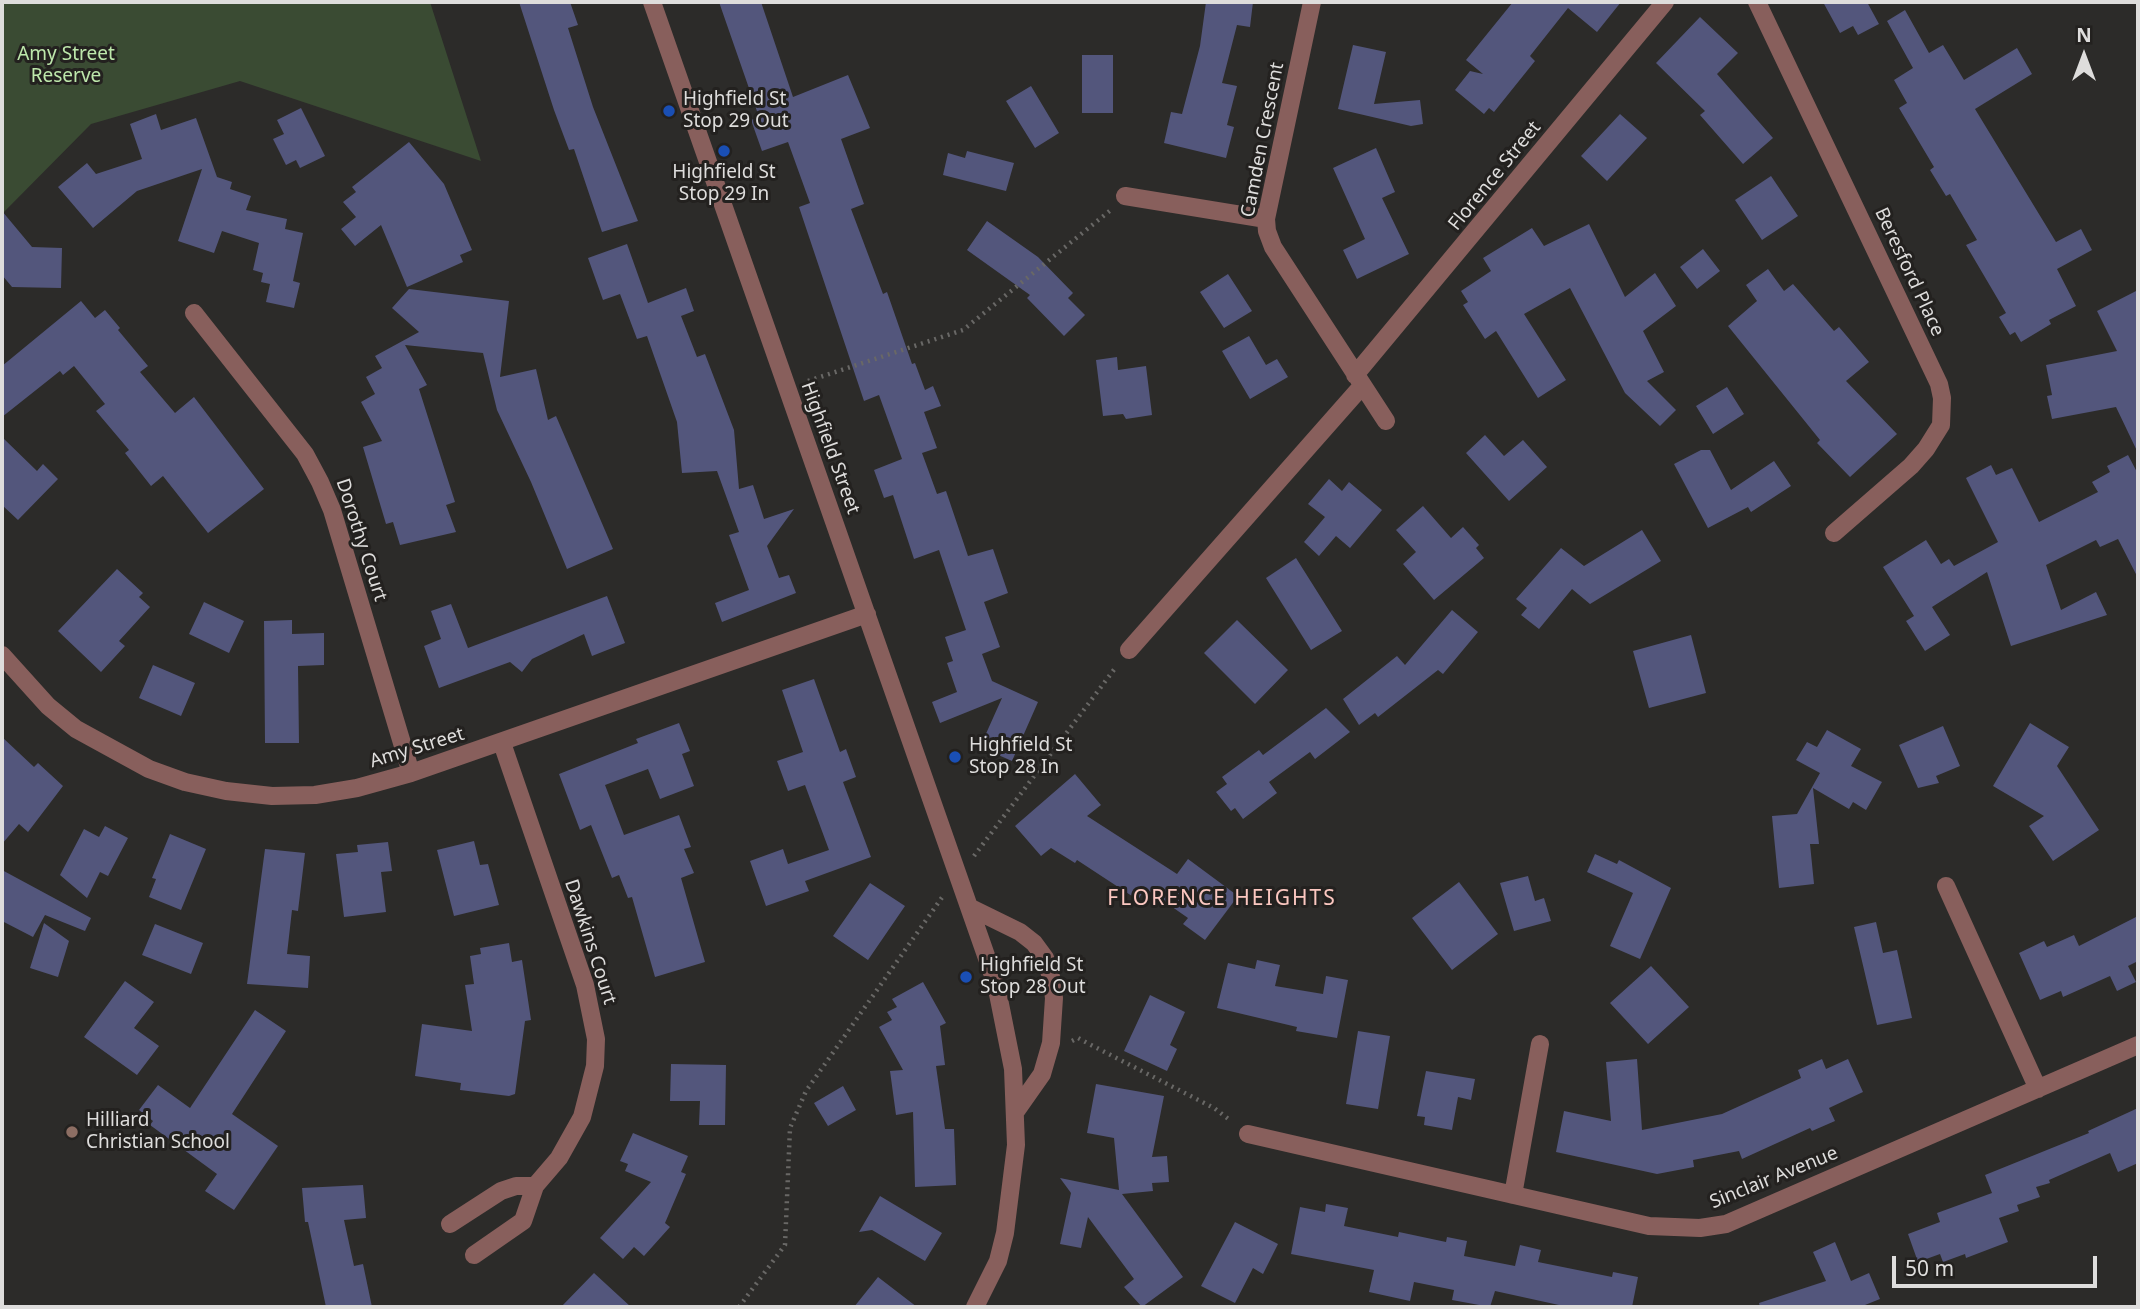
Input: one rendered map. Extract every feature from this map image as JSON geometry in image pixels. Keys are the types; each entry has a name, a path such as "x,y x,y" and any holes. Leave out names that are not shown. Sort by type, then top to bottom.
{"street":[{"name":"Highfield Street","path":"652,2 996,984 1006,1028 1016,1111 1013,1183 998,1261 975,1307"},
{"name":"Camden Crescent","path":"1312,2 1266,219 1273,247 1386,421"},
{"name":"Florence Street","path":"1129,650 1358,381 1665,2"},
{"name":"Beresford Place","path":"1757,2 1939,384 1942,398 1941,425 1926,449 1834,533"},
{"path":"1125,197 1266,219"},
{"name":"Dorothy Court","path":"194,313 306,454 320,482 332,510 411,773"},
{"name":"Amy Street","path":"2,655 48,706 76,729 124,757 186,782 272,796 315,795 358,788 411,773 867,614"},
{"name":"Dawkins Court","path":"474,1255 523,1222 534,1186 559,1158 582,1117 595,1066 596,1039 585,985 502,743"},
{"path":"1946,886 2038,1089"},
{"path":"971,908 1020,932 1034,943 1045,958 1051,977 1054,998 1051,1043 1042,1074 1016,1111"},
{"path":"1513,1195 1540,1044"},
{"name":"Sinclair Avenue","path":"1248,1134 1649,1226 1675,1229 1726,1224 2138,1045"},
{"path":"450,1224 500,1191 516,1186 534,1186"}],"path":[{"path":"787,389 963,330 1103,218 1125,197"},
{"path":"738,1307 785,1245 790,1128 806,1091 959,873 1129,650"},
{"path":"1093,1046 1214,1108 1248,1134"}],"green space":[{"name":"Amy Street Reserve","path":"2,2 430,2 481,161 240,81 91,124 2,214"}],"building":[{"path":"519,2 570,2 578,25 568,28 593,107 638,221 602,232 574,149 569,150 554,110"},
{"path":"719,2 761,2 793,97 848,75 870,128 841,139 864,204 851,209 883,294 887,292 912,364 915,363 925,390 933,386 941,406 924,412 937,448 922,453 937,494 946,491 968,556 993,549 1008,593 984,602 1000,647 982,654 992,681 1038,702 1012,761 980,747 1002,698 940,723 932,702 957,692 947,663 953,661 945,637 966,630 939,550 914,559 893,495 884,498 874,470 902,459 879,395 864,401 799,207 810,203 788,142 762,151 751,120 759,117"},
{"path":"1206,2 1253,2 1250,27 1237,25 1222,83 1237,86 1227,125 1234,127 1226,158 1164,143 1171,112 1182,114 1200,46"},
{"path":"1513,2 1621,2 1597,32 1568,8 1530,56 1535,61 1494,112 1489,108 1484,114 1455,90 1470,71 1483,74 1466,60"},
{"path":"1823,2 1867,2 1879,24 1858,35 1853,26 1840,33"},
{"path":"1905,10 1929,53 1943,45 1964,80 2017,48 2032,74 1975,109 2056,242 2081,229 2092,250 2057,269 2076,306 2049,320 2051,324 2021,342 2015,332 2010,335 1999,317 2006,313 1966,245 1977,240 1950,194 1946,196 1930,170 1934,167 1899,108 1907,103 1894,80 1913,68 1887,21"},
{"path":"1700,17 1738,53 1717,74 1773,138 1743,164 1700,115 1705,111 1656,63"},
{"path":"1353,45 1386,52 1374,104 1420,100 1423,124 1411,126 1338,109"},
{"path":"1082,55 1113,55 1113,113 1082,113"},
{"path":"1031,86 1059,133 1035,148 1006,101"},
{"path":"301,108 325,156 300,168 296,160 286,165 273,139 284,134 277,120"},
{"path":"156,114 161,130 196,118 217,177 232,182 230,189 251,196 246,210 287,219 285,229 303,233 293,281 300,283 294,308 266,302 270,284 261,282 263,273 253,270 259,243 222,231 214,253 178,241 202,169 137,191 93,228 58,187 87,163 96,174 142,159 130,124"},
{"path":"1620,114 1647,138 1607,181 1581,156"},
{"path":"409,142 444,184 472,250 460,255 463,262 407,287 381,225 355,246 341,229 356,217 343,202 356,192 352,187"},
{"path":"1376,148 1395,192 1382,198 1409,254 1357,279 1343,250 1365,239 1333,168"},
{"path":"967,151 1014,163 1006,191 943,175 948,153 965,158"},
{"path":"1771,176 1798,216 1762,240 1735,200"},
{"path":"2,211 32,247 62,248 61,288 12,287 2,275"},
{"path":"987,221 1038,257 1073,293 1068,298 1085,315 1064,336 1027,298 1030,295 967,250"},
{"path":"1589,224 1625,297 1655,273 1676,306 1643,331 1664,372 1647,381 1676,410 1660,426 1625,393 1570,288 1524,314 1566,380 1538,398 1496,331 1485,339 1463,305 1468,302 1461,291 1491,271 1483,258 1532,228 1544,246"},
{"path":"627,244 648,303 686,288 694,311 681,316 697,357 705,354 734,430 739,489 753,485 764,519 794,509 767,546 779,578 789,575 796,593 722,622 715,603 749,590 729,535 739,532 717,471 682,473 677,422 647,336 637,339 620,294 603,300 588,258"},
{"path":"1703,249 1720,271 1697,289 1680,267"},
{"path":"1768,269 1784,291 1793,284 1834,331 1839,327 1869,362 1846,381 1897,434 1850,477 1817,443 1820,440 1728,326 1757,301 1746,285"},
{"path":"1228,274 1252,311 1224,328 1200,292"},
{"path":"409,289 509,301 500,377 536,369 548,420 556,416 613,549 567,569 531,482 497,410 483,353 405,345 427,385 419,389 455,502 446,505 456,532 400,545 393,522 386,524 363,447 382,441 361,402 375,394 366,377 382,368 375,356 419,332 392,308"},
{"path":"2138,290 2138,453 2116,407 2052,419 2047,396 2052,395 2046,365 2117,351 2097,311"},
{"path":"81,301 95,318 105,310 148,366 140,372 175,413 194,397 264,489 208,533 163,476 151,486 125,453 129,450 96,411 105,404 74,366 63,375 60,371 2,417 2,366"},
{"path":"1249,336 1266,365 1277,359 1288,377 1250,399 1222,351"},
{"path":"1117,357 1118,370 1146,366 1152,415 1126,419 1123,414 1103,416 1096,360"},
{"path":"1727,387 1744,414 1713,434 1696,406"},
{"path":"1485,435 1504,456 1523,440 1547,467 1509,501 1466,453"},
{"path":"2,437 37,471 43,464 58,479 18,520 2,505"},
{"path":"1701,450 1710,450 1731,490 1774,461 1791,486 1751,512 1748,507 1708,528 1674,464"},
{"path":"2128,455 2138,474 2138,578 2118,539 2100,547 2096,540 2046,565 2061,610 2096,592 2107,615 2011,646 1987,572 1932,607 1950,635 1925,651 1906,621 1914,616 1883,567 1926,540 1941,564 1949,559 1954,566 1998,542 1966,478 1991,465 1996,475 2012,468 2039,522 2098,492 2092,482 2110,472 2107,466"},
{"path":"1329,479 1342,491 1349,482 1382,510 1350,548 1336,536 1319,556 1304,542 1325,517 1308,504"},
{"path":"1423,506 1451,538 1463,527 1479,545 1476,548 1484,558 1434,600 1403,564 1416,552 1396,530"},
{"path":"1642,530 1661,561 1590,604 1572,589 1539,629 1521,615 1527,608 1516,599 1561,548 1584,566"},
{"path":"1296,558 1342,631 1311,650 1266,578"},
{"path":"117,569 143,593 139,597 150,607 119,641 125,646 101,672 58,631"},
{"path":"607,596 625,643 592,656 584,634 532,659 522,672 510,662 439,688 424,646 441,639 431,611 451,604 468,648"},
{"path":"204,602 244,621 229,653 189,634"},
{"path":"1452,610 1478,632 1443,674 1438,670 1378,717 1375,713 1359,725 1343,699 1397,656 1405,665"},
{"path":"292,620 292,634 324,633 324,665 298,666 299,743 265,743 264,621"},
{"path":"1237,620 1288,670 1255,704 1204,653"},
{"path":"1691,635 1706,693 1649,708 1633,651"},
{"path":"153,665 195,683 181,716 139,698"},
{"path":"814,679 840,752 846,749 856,777 843,782 871,857 805,881 809,891 766,906 750,861 783,849 788,864 829,850 805,785 788,791 777,761 803,752 782,690"},
{"path":"1326,708 1350,732 1315,759 1310,752 1269,782 1277,793 1243,819 1235,808 1231,811 1216,792 1227,784 1222,777 1259,750 1263,755"},
{"path":"679,723 690,751 682,754 694,786 660,799 648,769 605,785 624,835 679,815 691,847 684,849 694,873 681,878 705,962 655,977 632,897 628,898 619,875 612,878 591,825 580,830 559,774 638,743 636,739"},
{"path":"2030,723 2069,747 2057,766 2099,830 2053,861 2029,826 2044,816 1993,786"},
{"path":"1943,726 1960,766 1936,776 1939,783 1918,788 1899,745"},
{"path":"1827,730 1861,749 1851,766 1882,782 1866,810 1853,802 1849,809 1813,788 1819,844 1810,844 1814,884 1779,888 1772,816 1797,814 1820,773 1796,760 1807,742 1817,747"},
{"path":"2,737 34,767 38,763 63,786 28,832 19,824 2,844"},
{"path":"1075,774 1101,805 1087,816 1177,874 1188,859 1238,896 1205,940 1183,924 1188,918 1145,888 1138,900 1077,860 1075,863 1051,848 1041,856 1015,826"},
{"path":"105,826 128,838 108,876 100,872 87,898 60,875 84,829 99,837"},
{"path":"170,834 206,849 181,910 149,897 156,879 152,878"},
{"path":"474,841 480,865 488,864 499,905 454,916 437,850"},
{"path":"388,842 392,871 381,872 386,912 344,917 336,854 358,852 357,845"},
{"path":"265,849 305,853 298,911 292,910 287,954 310,956 308,988 247,984"},
{"path":"1595,854 1617,864 1619,860 1671,888 1640,959 1610,946 1633,893 1587,872"},
{"path":"2,870 91,918 85,931 45,915 33,937 2,921"},
{"path":"1528,876 1535,901 1544,898 1551,921 1514,931 1500,883"},
{"path":"1459,882 1498,934 1452,970 1412,918"},
{"path":"870,883 905,906 868,960 833,936"},
{"path":"2138,916 2138,961 2128,966 2136,982 2117,991 2110,976 2063,997 2061,991 2040,1000 2019,953 2044,941 2047,947 2074,935 2079,946"},
{"path":"1876,922 1883,953 1897,950 1912,1018 1877,1025 1854,927"},
{"path":"44,923 69,941 58,977 30,968"},
{"path":"155,924 203,943 191,974 142,955"},
{"path":"509,943 512,962 522,960 531,1020 525,1021 515,1094 509,1096 460,1090 461,1083 415,1076 422,1024 472,1031 465,985 474,984 470,956 481,954 480,948"},
{"path":"1257,960 1280,965 1275,986 1323,994 1326,976 1348,980 1337,1038 1296,1031 1297,1027 1217,1008 1228,963 1255,969"},
{"path":"1651,966 1689,1007 1648,1044 1610,1003"},
{"path":"125,981 154,1002 134,1028 159,1046 137,1075 84,1037"},
{"path":"923,982 946,1023 940,1026 945,1065 936,1066 945,1129 954,1129 956,1185 915,1187 913,1112 896,1115 890,1071 903,1070 879,1027 892,1020 887,1012 897,1007 892,999"},
{"path":"1150,995 1185,1012 1170,1045 1177,1049 1167,1071 1124,1051"},
{"path":"255,1010 286,1031 232,1114 278,1146 234,1210 205,1191 217,1174 150,1125 153,1121 139,1110 158,1085 190,1108"},
{"path":"1358,1031 1390,1036 1378,1109 1346,1104"},
{"path":"1637,1059 1642,1130 1722,1114 1801,1078 1798,1070 1822,1059 1826,1069 1848,1059 1863,1092 1829,1108 1835,1121 1812,1131 1810,1128 1742,1159 1739,1151 1693,1160 1694,1167 1657,1174 1556,1152 1564,1111 1611,1121 1606,1062"},
{"path":"671,1064 726,1065 725,1125 699,1125 700,1101 670,1101"},
{"path":"1426,1071 1475,1079 1471,1100 1458,1097 1452,1130 1424,1125 1425,1117 1417,1116"},
{"path":"1096,1084 1164,1096 1152,1157 1167,1156 1169,1182 1152,1183 1153,1191 1122,1194 1183,1277 1142,1307 1124,1287 1134,1279 1088,1217 1081,1248 1060,1244 1071,1193 1060,1178 1119,1190 1114,1138 1087,1133"},
{"path":"843,1086 856,1110 828,1126 814,1103"},
{"path":"2138,1108 2138,1163 2118,1172 2110,1153 2049,1180 2050,1183 2036,1187 2040,1197 2017,1205 2019,1211 1999,1218 2008,1242 1966,1258 1965,1254 1943,1262 1940,1254 1918,1262 1908,1234 1940,1222 1937,1213 1992,1193 1985,1175 2089,1133 2088,1131"},
{"path":"633,1133 688,1156 681,1172 686,1174 665,1223 670,1227 644,1256 634,1247 623,1259 600,1238 651,1182 625,1171 628,1164 620,1161"},
{"path":"363,1185 366,1218 344,1220 354,1266 363,1264 372,1307 326,1307 308,1222 305,1222 302,1188"},
{"path":"880,1196 942,1233 925,1261 872,1230 859,1232"},
{"path":"1326,1204 1348,1208 1344,1226 1398,1237 1399,1232 1446,1242 1447,1237 1467,1241 1464,1256 1515,1266 1520,1245 1541,1250 1538,1262 1612,1277 1613,1272 1638,1277 1632,1307 1568,1307 1495,1291 1490,1307 1452,1300 1454,1290 1414,1282 1410,1301 1369,1292 1374,1270 1291,1254 1300,1207 1325,1212"},
{"path":"1235,1222 1278,1244 1263,1274 1253,1268 1235,1303 1201,1286"},
{"path":"1835,1242 1851,1281 1869,1273 1880,1299 1860,1307 1760,1307 1759,1303 1826,1281 1813,1252"},
{"path":"594,1273 631,1307 561,1307"},
{"path":"878,1277 917,1307 854,1307"}],"place":[{"name":"Highfield St Stop 29 Out","path":"669,111"},
{"name":"Highfield St Stop 29 In","path":"724,151"},
{"name":"Highfield St Stop 28 In","path":"955,757"},
{"name":"Highfield St Stop 28 Out","path":"966,977"},
{"name":"Hilliard Christian School","path":"72,1132"}],"district":[{"name":"FLORENCE HEIGHTS","path":"1222,899"}]}
